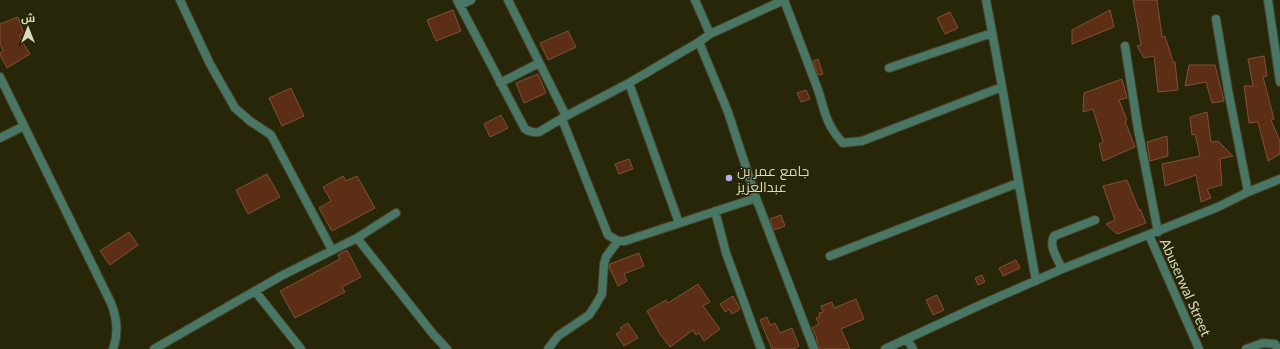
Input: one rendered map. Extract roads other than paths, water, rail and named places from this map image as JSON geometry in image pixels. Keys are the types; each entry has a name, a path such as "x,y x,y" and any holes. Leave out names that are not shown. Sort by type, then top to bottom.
{"street":[{"path":"180,0 210,64 235,108 250,122 271,135 332,250"},
{"path":"471,0 458,3 525,129 530,132 539,132 564,117 629,83 710,34 774,2 784,0 819,92 825,116 834,133 843,143 862,141 1002,87"},
{"path":"508,0 564,117 608,235 618,241 625,241 756,198"},
{"path":"695,0 710,34"},
{"path":"986,0 1036,281"},
{"path":"1268,0 1280,82"},
{"path":"1216,19 1248,192"},
{"path":"889,68 992,33"},
{"path":"699,42 728,112 756,198 814,349"},
{"path":"1125,46 1138,129 1158,232"},
{"path":"500,83 539,63"},
{"path":"0,77 113,307 117,328 113,349"},
{"path":"629,83 679,223"},
{"path":"0,138 24,126"},
{"path":"885,349 1062,269 1158,232 1218,207 1248,192 1280,180"},
{"path":"830,256 1018,183"},
{"path":"715,211 726,253 761,349"},
{"path":"154,349 314,258 356,238 396,212"},
{"path":"1062,269 1052,245 1054,236 1095,220"},
{"name":"Abuserwal Street","path":"1149,235 1199,349"},
{"path":"356,238 433,334 447,349"},
{"path":"548,349 558,336 589,315 595,306 602,294 604,264 606,257 618,241"},
{"path":"255,291 301,349"},
{"path":"907,339 913,349"},
{"path":"1246,349 1263,343 1276,344 1278,349"}],"place":[{"name":"جامع عمر بن عبدالعزيز","path":"729,178"}]}
